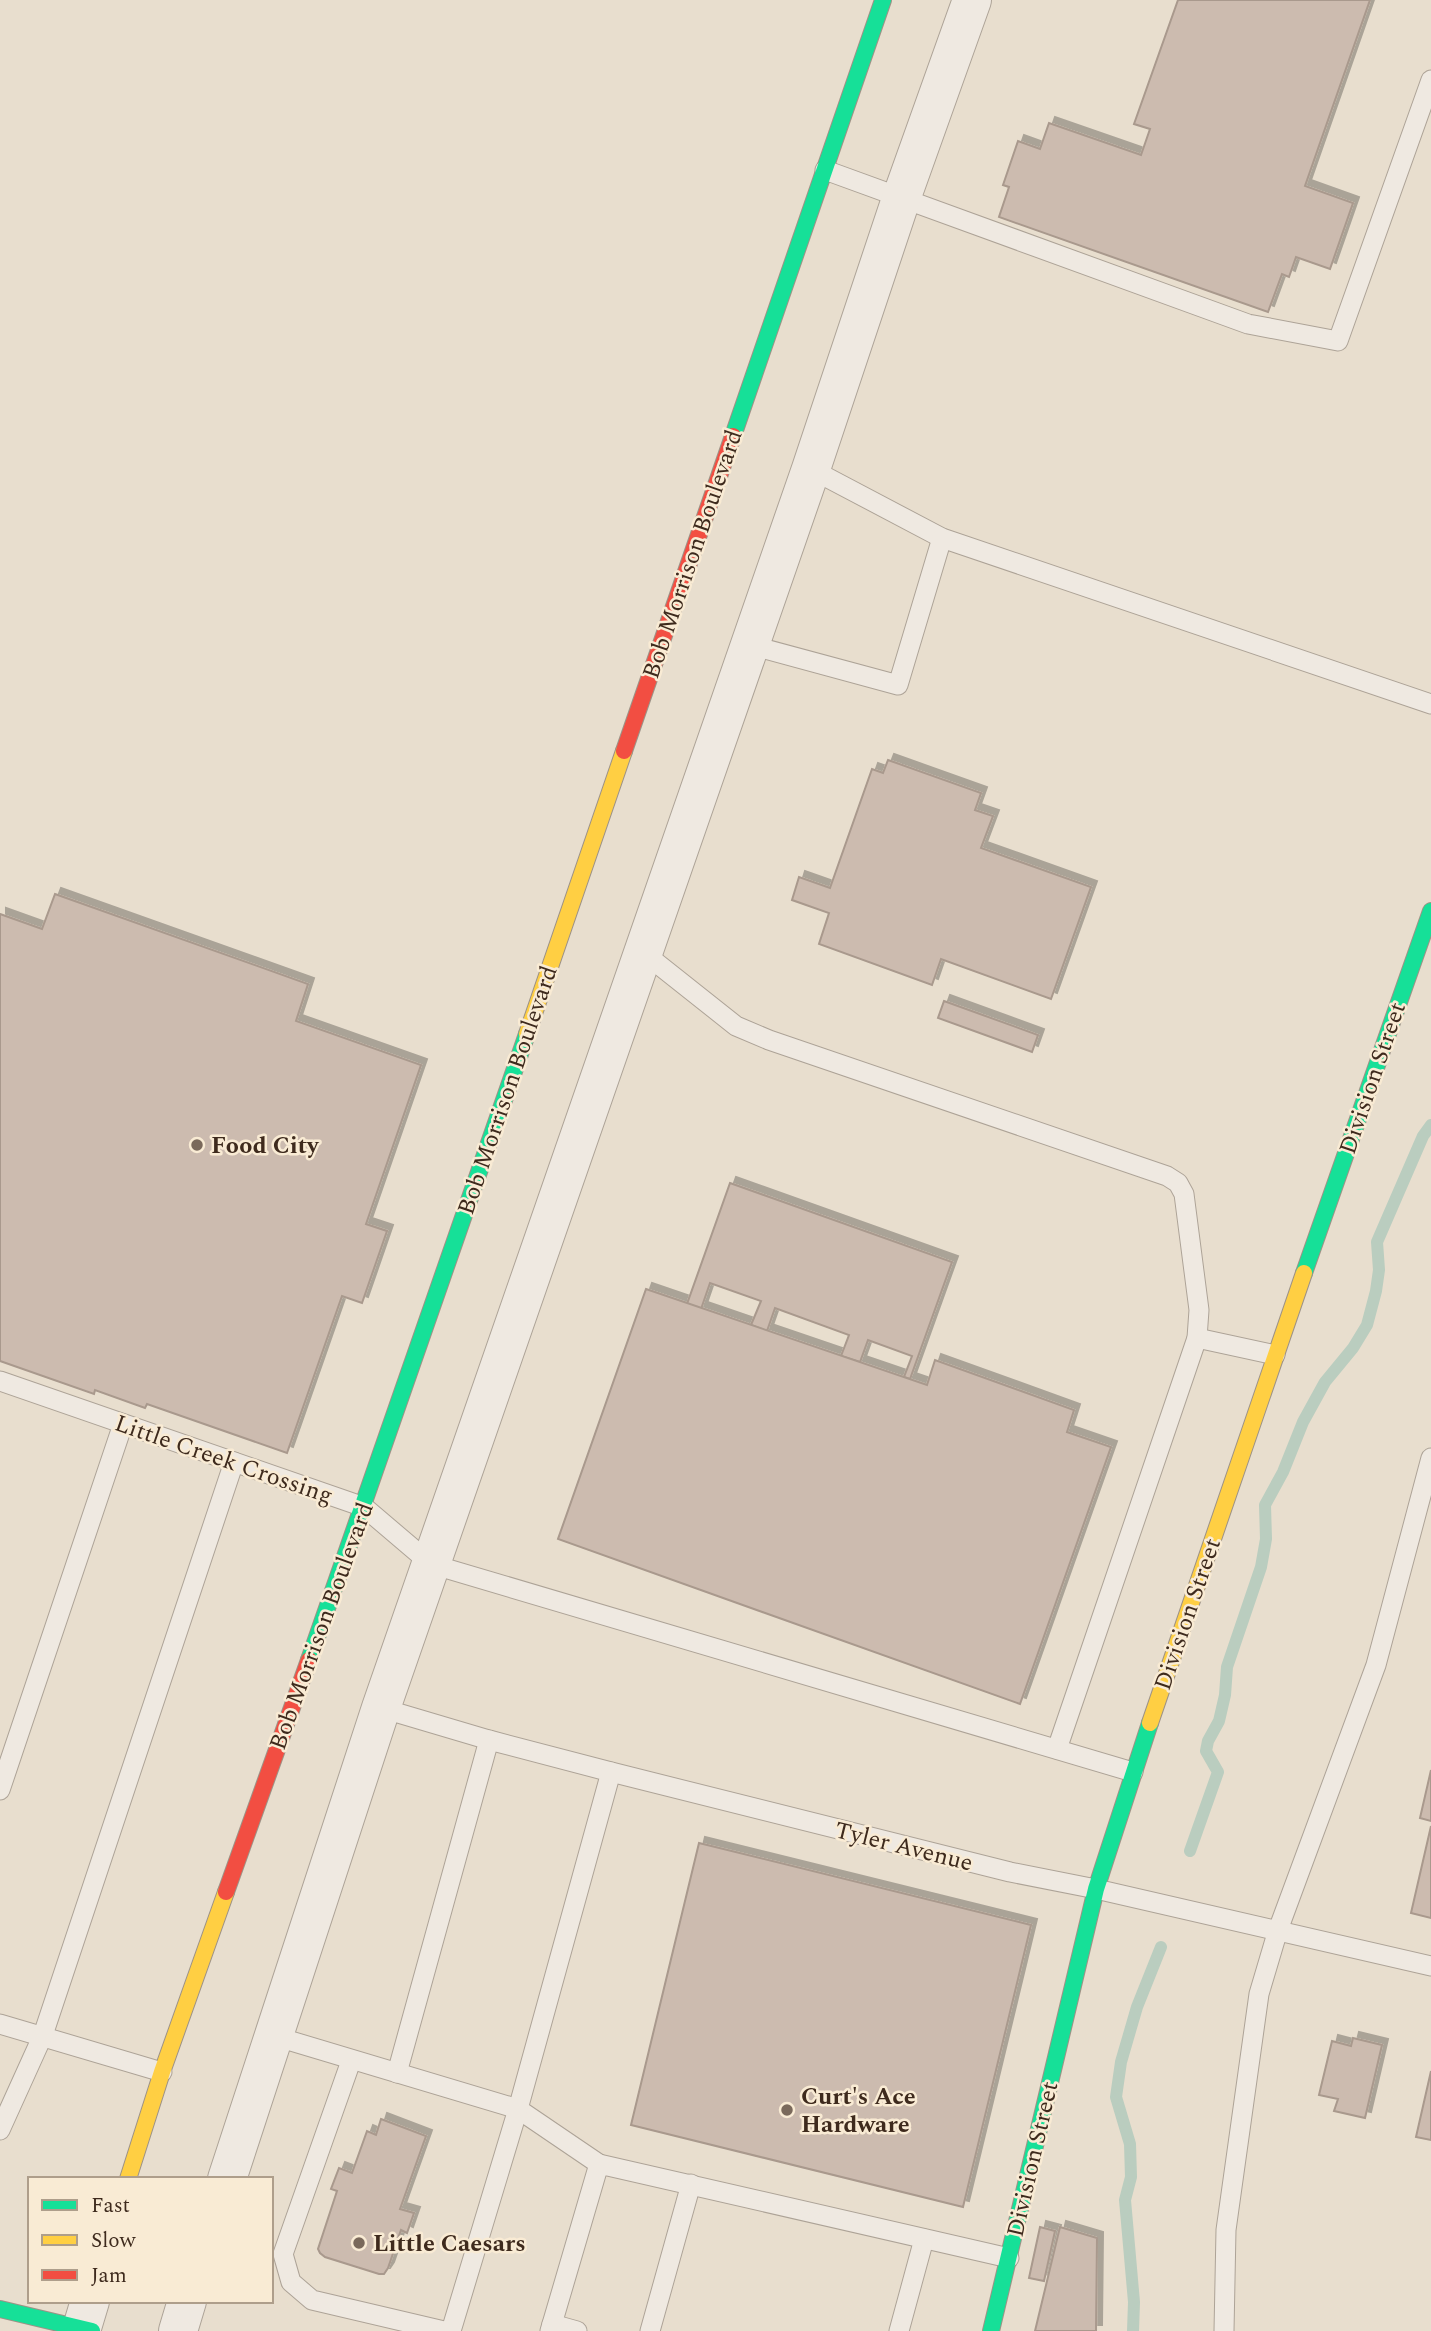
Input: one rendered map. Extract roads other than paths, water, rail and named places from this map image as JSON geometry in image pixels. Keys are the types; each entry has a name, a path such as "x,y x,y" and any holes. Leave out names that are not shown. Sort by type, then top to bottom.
{"street":[{"name":"Bob Morrison Boulevard","path":"129,2177 162,2072 364,1507 883,0"},
{"path":"228,2177 381,1708 972,0"},
{"name":"Division Street","path":"991,2331 1096,1889 1133,1772 1275,1355 1431,911"},
{"path":"178,2331 186,2303"},
{"path":"0,2309 86,2323"}],"lane":[{"path":"825,170 901,200 1248,324 1338,341 1431,80"},
{"path":"811,469 942,538 1431,704"},
{"path":"750,645 898,685 942,538"},
{"path":"644,953 736,1026 769,1040 1167,1176 1178,1183 1184,1194 1199,1310 1197,1338 1057,1749"},
{"path":"1197,1338 1275,1355"},
{"name":"Little Creek Crossing","path":"2,1389 123,1424 364,1507 431,1564"},
{"path":"0,1790 123,1424"},
{"path":"1224,2331 1226,2230 1259,1994 1278,1930 1377,1665 1431,1458"},
{"path":"0,2130 43,2035 234,1462"},
{"path":"431,1564 1133,1772"},
{"name":"Tyler Avenue","path":"381,1708 611,1772 1010,1872 1096,1889 1431,1966"},
{"path":"397,2073 489,1740"},
{"path":"451,2331 518,2109 611,1772"},
{"path":"0,2024 162,2072"},
{"path":"274,2036 518,2109 599,2164 1009,2258"},
{"path":"351,2060 283,2254 291,2283 312,2300 444,2331"},
{"path":"577,2331 551,2328 599,2164"},
{"path":"650,2331 691,2184"},
{"path":"899,2331 924,2239"}],"waterway":[{"path":"1190,1851 1218,1772 1206,1751 1208,1741 1219,1721 1225,1695 1227,1667 1261,1567 1266,1539 1265,1505 1283,1472 1303,1422 1325,1382 1353,1348 1367,1325 1379,1270 1377,1242 1423,1136 1431,1125"},
{"path":"1133,2331 1134,2302 1125,2200 1131,2177 1130,2144 1116,2097 1121,2062 1137,2007 1161,1947"}],"place":[{"name":"Food City","path":"197,1145"},
{"name":"Curt's Ace Hardware","path":"787,2110"},
{"name":"Little Caesars","path":"359,2243"}]}
